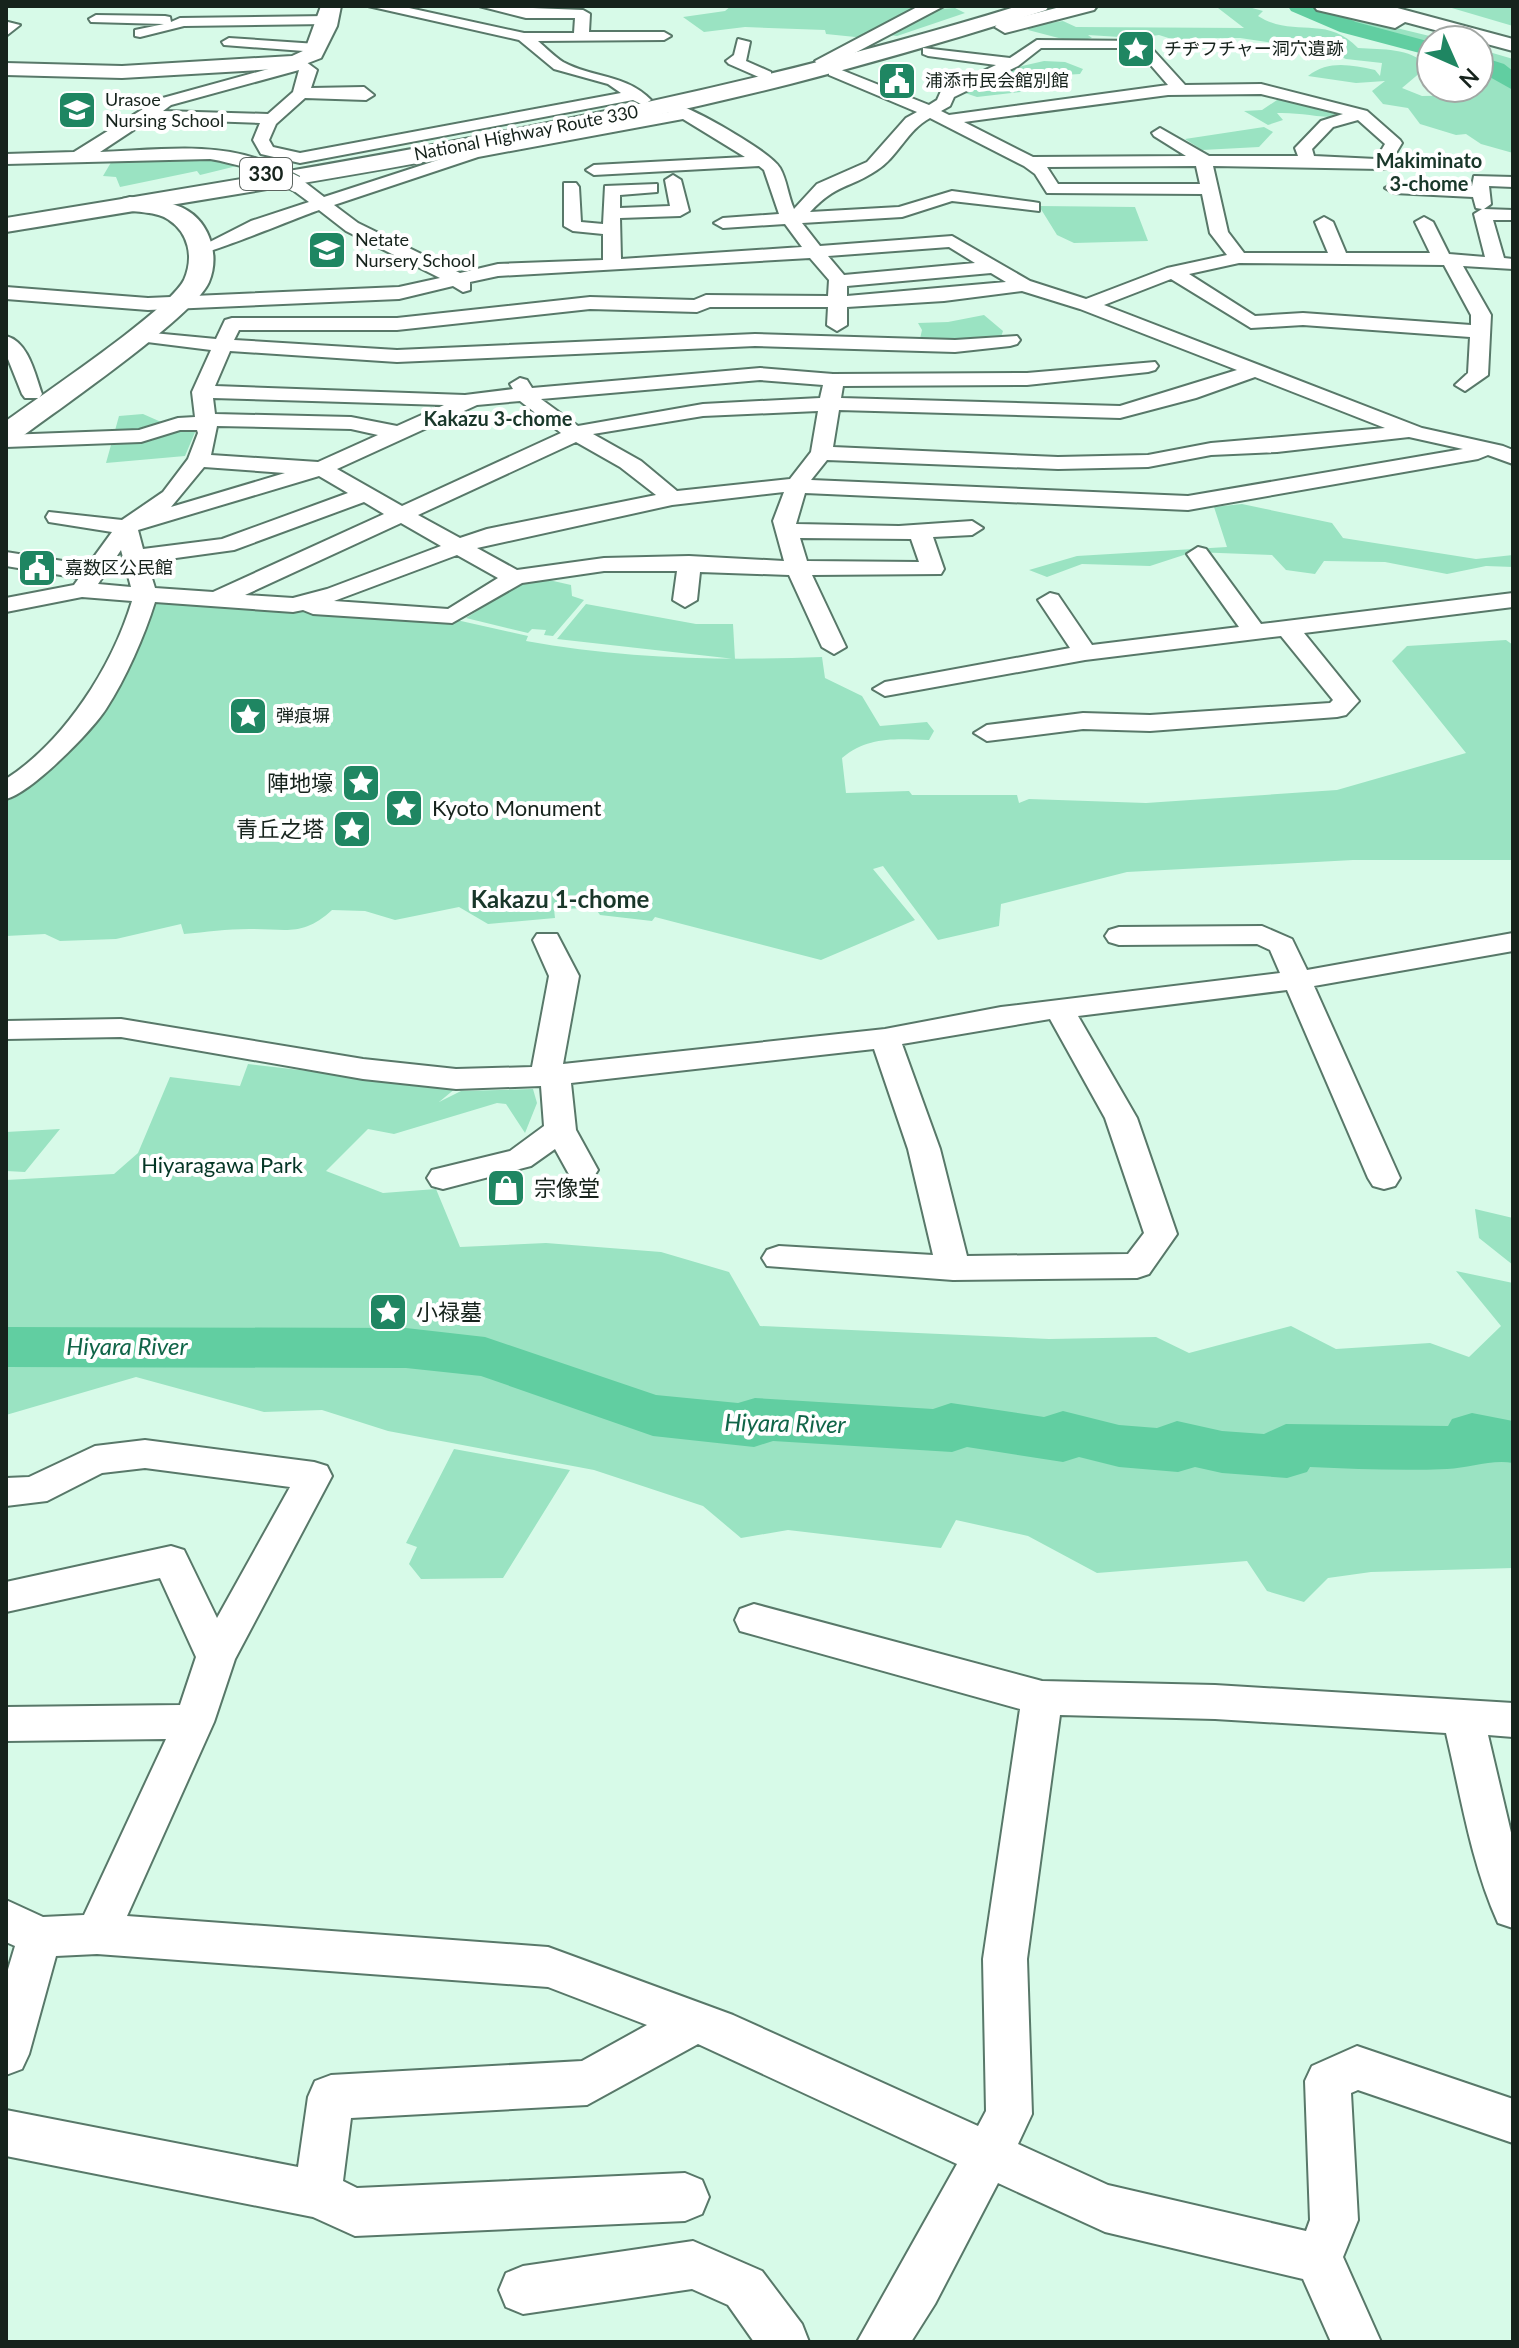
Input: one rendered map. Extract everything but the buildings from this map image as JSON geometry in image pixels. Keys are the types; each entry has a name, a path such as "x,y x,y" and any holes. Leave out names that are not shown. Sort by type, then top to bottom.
{"main road":[{"path":"830,66 934,6"},
{"name":"National Highway Route 330","path":"6,225 130,204 262,174 594,120 811,72 990,22 1015,6"},
{"path":"594,120 680,112 990,22 1048,9 1087,6"},
{"path":"1324,6 1415,28"},
{"path":"1367,6 1513,45"},
{"path":"1400,6 1446,24"},
{"path":"1425,6 1457,24"},
{"path":"6,69 310,71 311,56 317,48 329,13"},
{"name":"National Highway Route 330","path":"6,217 311,166 766,75 830,66 990,22"},
{"path":"179,215 180,206 189,200 262,174"},
{"path":"6,435 45,396 139,335 186,296 200,274 203,250 199,238 179,215 159,207 130,204"}],"street":[{"path":"375,6 451,19 524,37 664,36"},
{"path":"486,6 526,14 583,14 581,37"},
{"path":"96,19 116,13 180,22 329,13"},
{"path":"140,33 174,27 180,22"},
{"path":"524,37 559,66 613,81 642,99"},
{"path":"630,37 630,55"},
{"path":"229,42 317,48"},
{"path":"743,42 741,57 734,61 766,75"},
{"path":"793,220 823,188 873,166 912,121 944,103 947,94 1013,63 1037,44 1140,44 1180,89"},
{"path":"928,51 1013,63"},
{"path":"80,156 165,102 296,66 310,71 302,93 263,126 261,140 267,150 300,158 642,99"},
{"path":"830,66 1030,162 1042,171 1053,189 1209,189"},
{"path":"945,120 1240,82 1361,114 1394,143 1381,164 1203,160 1030,162"},
{"path":"302,93 364,92 366,95"},
{"path":"203,250 257,225 492,148 680,112 716,129 772,168 776,193 793,220 797,234 817,252 838,281 840,303 832,404 821,453 797,487 784,521 797,568 834,647"},
{"path":"1308,161 1303,148 1327,124 1361,114"},
{"path":"145,115 271,119"},
{"path":"1160,133 1203,160 1219,233 1239,258"},
{"path":"570,187 571,231 612,221 680,211 672,173 658,146"},
{"path":"6,159 210,154 239,157 262,174 296,184 374,240 457,279 509,352 523,394 543,412 632,465 672,498"},
{"path":"594,170 672,173 765,161"},
{"path":"1087,305 1173,272 1239,258 1447,260 1504,264 1483,214 1474,161"},
{"path":"1394,188 1513,182"},
{"path":"612,263 611,190 653,188"},
{"path":"232,324 397,324 552,305 697,306 712,280 722,218 793,220 902,212 934,199 952,196 1033,207"},
{"path":"1483,214 1513,215"},
{"path":"1324,222 1340,259"},
{"path":"1424,222 1481,315 1478,375 1465,385"},
{"path":"712,280 817,252 952,241 1023,285 1087,305 1416,433 1507,452"},
{"path":"77,281 186,296 243,300 399,293 498,270 612,263 840,303 954,297 1023,285"},
{"path":"838,281 994,267"},
{"path":"1173,272 1251,322 1303,319 1482,332"},
{"path":"6,293 93,302 186,296"},
{"path":"6,605 88,581 126,527 171,497 198,460 208,433 202,392 220,345 243,300"},
{"path":"139,335 220,345 397,356 755,340 955,346 1010,340"},
{"path":"6,342 45,396"},
{"path":"202,392 473,399 760,374 833,380 1027,379 1148,366"},
{"path":"218,599 349,541 398,513 577,431 703,410 832,404 1120,412 1189,394 1253,371"},
{"path":"1027,379 1037,411"},
{"path":"6,392 45,396"},
{"path":"57,517 126,527 321,469 473,399"},
{"path":"6,441 141,436 178,424 207,421 351,423 396,432"},
{"path":"821,453 1058,463 1148,461 1211,449 1416,433"},
{"path":"293,605 335,594 487,536 672,498 775,485 1188,503 1507,452"},
{"path":"198,460 321,469 514,578"},
{"path":"134,557 226,545 364,495"},
{"path":"6,791 26,778 77,730 95,707 137,622 145,595 126,527"},
{"path":"787,531 920,532 972,528"},
{"path":"6,559 145,595 452,616 514,578 591,565 689,563 933,569 920,532"},
{"path":"1198,554 1256,634"},
{"path":"685,600 689,563"},
{"path":"1050,600 1085,653"},
{"path":"885,689 1085,653 1513,600"},
{"path":"987,733 1083,721 1150,723 1337,710 1347,701 1288,629"},
{"path":"1119,936 1262,935 1282,945 1384,1178"},
{"path":"547,940 564,976 551,1075 560,1130 582,1170"},
{"path":"6,1030 83,1026 121,1028 363,1069 456,1079 551,1075 885,1038 1059,1008 1298,980 1513,942"},
{"path":"779,1258 953,1268 1137,1266 1161,1234 1121,1118 1059,1008"},
{"path":"885,1038 924,1149 953,1268"},
{"path":"443,1178 520,1159 560,1130"},
{"path":"6,1492 34,1491 95,1460 145,1454 314,1476 216,1657 194,1722 97,1934"},
{"path":"6,1597 171,1561 216,1657"},
{"path":"754,1620 1042,1698 1215,1702 1513,1720"},
{"path":"882,2342 918,2287 991,2154 1009,2114 1005,1959 1042,1698"},
{"path":"1463,1717 1496,1858 1513,1909"},
{"path":"6,1724 194,1722"},
{"path":"6,2054 22,1928 548,1967 694,2022 1105,2208 1319,2258"},
{"path":"318,2194 331,2097 587,2083 694,2022"},
{"path":"1356,2342 1319,2258 1334,2220 1328,2081 1357,2068 1513,2121"},
{"path":"6,2133 318,2194 355,2212 685,2197"},
{"path":"523,2290 693,2265 745,2288 784,2342"}],"green space":[{"path":"731,6 923,6 865,38 826,34 825,30 745,27 704,32 683,17 725,11"},
{"path":"1245,6 1263,11 1258,16 1271,23 1334,32 1358,48 1413,55 1415,77 1402,88 1415,93 1415,104 1495,104 1495,54 1513,59 1513,153 1481,144 1466,134 1456,135 1420,124 1408,108 1383,104 1372,91 1385,81 1356,83 1308,76 1340,65 1375,70 1380,76 1382,63 1346,59 1328,51 1240,38 1198,38 1181,42 1159,35 1136,38 1088,35 1092,38 1074,42 1028,30 1030,26 1063,21 1076,27 1244,28 1218,8"},
{"path":"1445,6 1513,6 1513,26"},
{"path":"955,8 965,13 897,36 889,35 937,9"},
{"path":"1337,16 1415,32 1415,44"},
{"path":"1044,61 1065,62 1083,69 1080,74 1030,77 1038,90 977,97 959,91 1022,66"},
{"path":"1283,96 1345,112 1343,117 1277,113 1283,120 1268,125 1244,111 1262,110"},
{"path":"1264,127 1273,132 1259,147 1202,150 1185,139"},
{"path":"209,157 245,164 200,175 197,171 120,187 116,177 103,176 113,159"},
{"path":"1039,206 1135,207 1148,241 1074,243 1057,235"},
{"path":"984,315 1003,331 1001,337 919,343 922,330 918,323 948,322"},
{"path":"143,414 177,429 196,430 185,456 106,463 119,416"},
{"path":"1242,504 1332,523 1343,538 1476,559 1513,555 1513,567 1486,566 1447,574 1385,562 1324,561 1315,574 1286,570 1272,555 1193,552 1150,566 1082,564 1047,577 1029,570 1077,556 1227,547 1214,507"},
{"path":"540,578 571,585 572,596 584,600 553,636 544,635 546,630 532,629 528,633 466,618 522,582"},
{"path":"164,601 461,621 528,636 526,641 599,652 748,659 822,657 825,678 862,696 880,726 927,722 934,731 929,740 872,742 842,758 846,793 909,791 912,795 1017,795 1019,803 1029,799 1146,803 1337,790 1466,753 1392,661 1407,646 1506,640 1513,645 1513,860 1353,860 1127,872 1001,904 999,926 938,940 883,866 873,869 915,920 821,960 655,917 652,921 600,915 595,908 554,909 555,918 488,924 459,907 395,920 365,911 332,910 311,925 292,930 241,929 184,934 181,924 116,939 60,941 45,934 6,936 6,800 25,785 133,645 154,605"},
{"path":"586,604 696,624 733,624 735,659 557,639"},
{"name":"Hiyaragawa Park","path":"248,1064 456,1088 439,1102 461,1091 533,1089 537,1103 525,1133 506,1104 497,1103 394,1134 368,1129 326,1171 383,1193 436,1189 460,1247 546,1243 661,1252 729,1272 760,1326 1049,1339 1156,1337 1189,1353 1291,1326 1336,1349 1430,1343 1469,1357 1501,1326 1456,1271 1513,1283 1513,1568 1371,1572 1328,1578 1304,1602 1267,1591 1247,1561 1097,1573 1028,1536 956,1520 941,1548 788,1530 741,1538 703,1506 594,1470 388,1431 322,1410 264,1412 136,1377 6,1415 6,1180 114,1174 138,1153 170,1077 240,1086"},
{"path":"60,1129 25,1172 6,1171 6,1132"},
{"path":"1475,1209 1513,1218 1513,1265 1479,1238"},
{"path":"454,1449 570,1470 503,1578 421,1579 409,1564 417,1547 406,1543"}],"waterway":[{"path":"1299,6 1348,27 1415,45"},
{"path":"1495,69 1513,83"},
{"name":"Hiyara River","path":"6,1347 406,1348 485,1357 653,1415 754,1426 755,1419 952,1431 951,1424 1063,1441 1063,1432 1119,1446 1178,1451 1177,1442 1222,1452 1287,1457 1286,1445 1410,1449 1476,1446 1472,1434 1513,1442"}],"place":[{"name":"チヂフチャー洞穴遺跡","path":"1136,49"},
{"name":"浦添市民会館別館","path":"897,81"},
{"name":"Urasoe Nursing School","path":"77,110"},
{"name":"Netate Nursery School","path":"327,250"},
{"name":"嘉数区公民館","path":"37,568"},
{"name":"弾痕塀","path":"248,716"},
{"name":"陣地壕","path":"361,783"},
{"name":"Kyoto Monument","path":"404,808"},
{"name":"青丘之塔","path":"352,829"},
{"name":"宗像堂","path":"506,1188"},
{"name":"小禄墓","path":"388,1312"}],"district":[{"name":"Makiminato 3-chome","path":"1429,172"},
{"name":"Kakazu 3-chome","path":"498,419"},
{"name":"Kakazu 1-chome","path":"560,900"}]}
